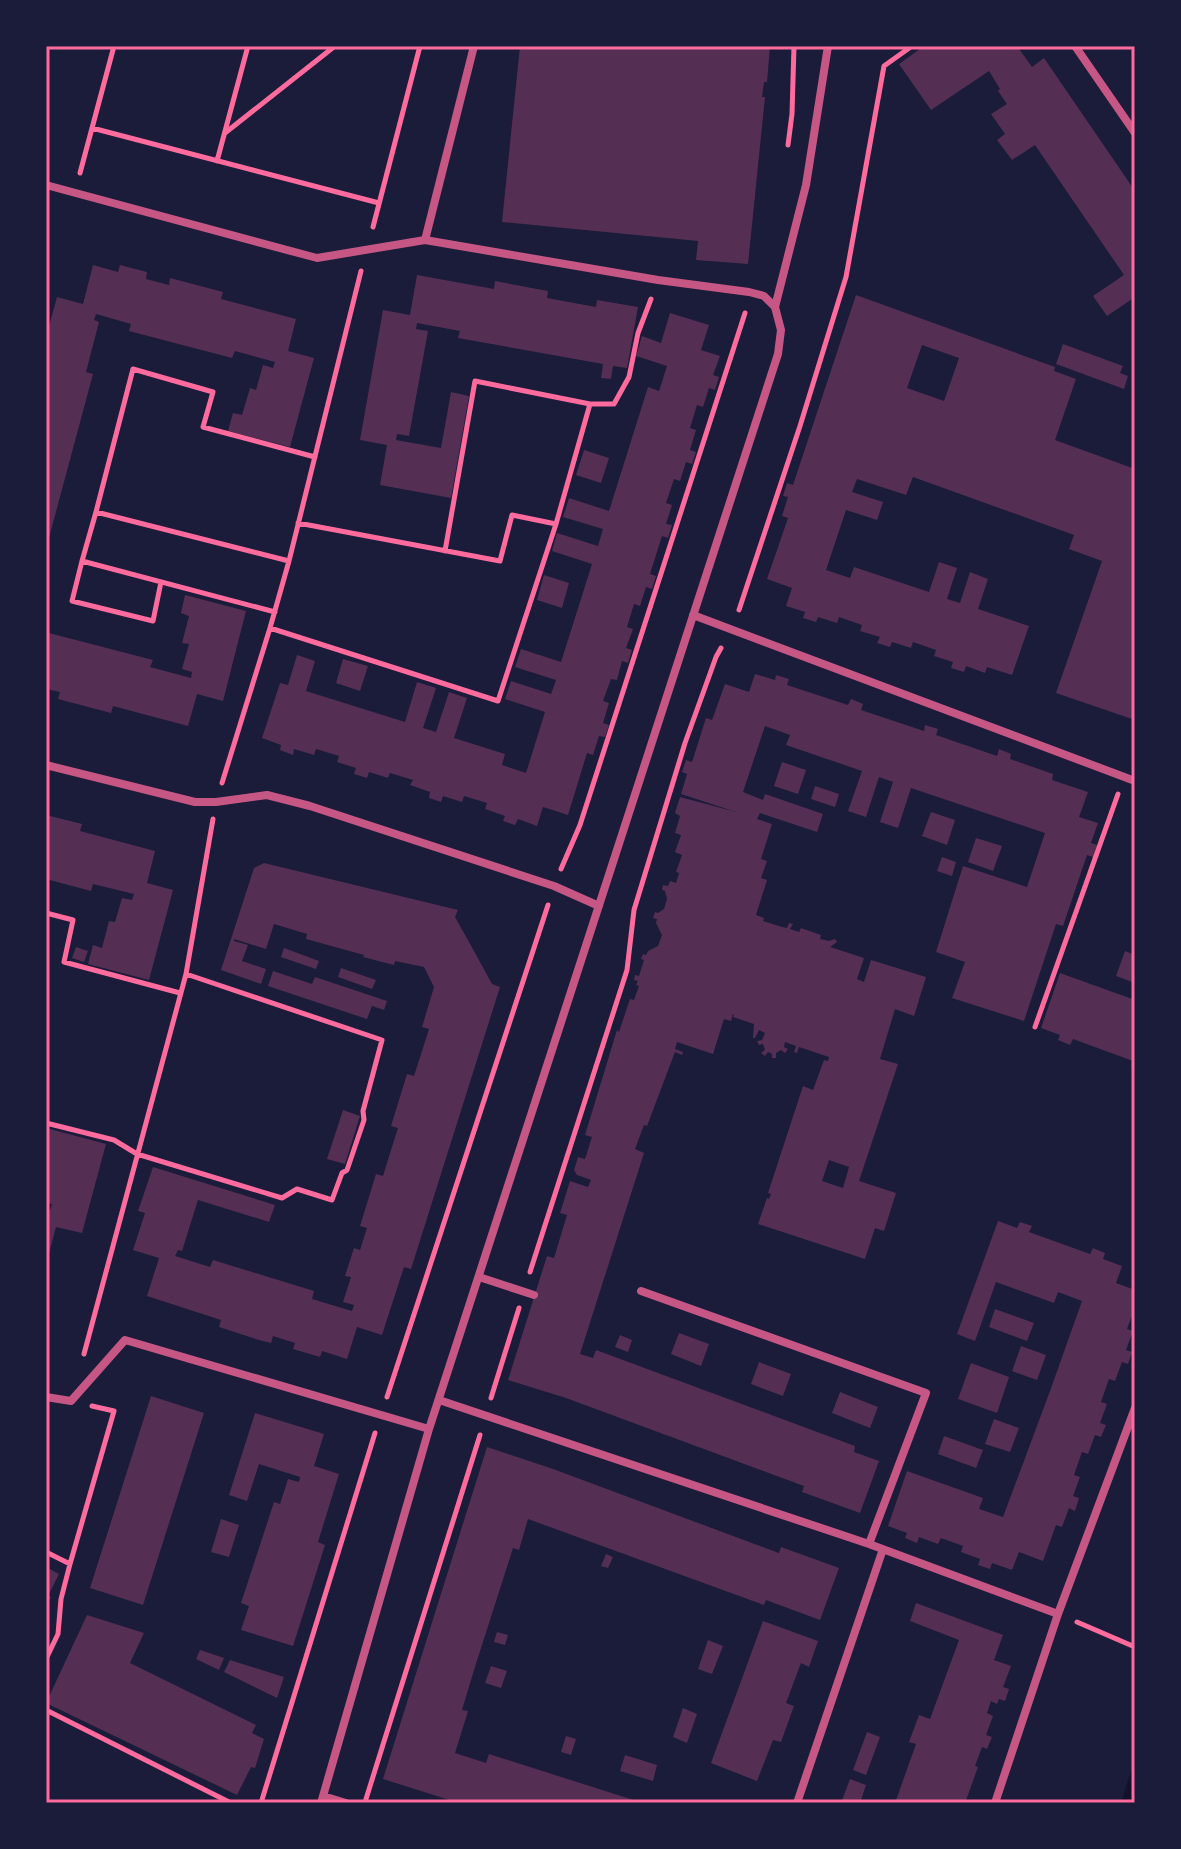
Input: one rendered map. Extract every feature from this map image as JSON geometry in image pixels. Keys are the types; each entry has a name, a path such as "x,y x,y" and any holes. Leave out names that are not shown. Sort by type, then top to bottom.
{"street":[{"path":"425,240 474,46"},
{"path":"346,1803 322,1800 429,1429 778,354 781,330 775,307 806,185 828,46"},
{"path":"1075,46 1135,133"},
{"path":"46,185 317,258 425,240 658,280 751,292 764,296 775,307"},
{"path":"693,615 1135,781"},
{"path":"46,765 195,802 267,795 310,806 554,886 599,906"},
{"path":"479,1277 534,1295"},
{"path":"641,1291 926,1393 869,1544"},
{"path":"46,1397 71,1401 125,1340 429,1429"},
{"path":"439,1400 869,1544 1058,1614"},
{"path":"995,1803 1058,1614 1135,1408"},
{"path":"797,1803 883,1549"}],"path":[{"path":"75,192 114,46"},
{"path":"217,161 248,46"},
{"path":"225,133 335,46"},
{"path":"84,1354 186,974 216,802 289,561 420,46"},
{"path":"365,1803 627,970 634,910 685,743 716,657 732,630 846,277 884,66 912,46"},
{"path":"92,128 379,203"},
{"path":"445,551 475,381 590,404 614,404 629,377 638,333 658,280"},
{"path":"261,1803 381,1415 554,886 580,825 751,292"},
{"path":"161,582 153,621 72,601 133,369 213,392 203,427 315,457"},
{"path":"270,628 498,701 556,524 590,404"},
{"path":"96,512 289,561"},
{"path":"298,523 500,561 512,515 556,524"},
{"path":"82,561 275,612"},
{"path":"1035,1027 1124,776"},
{"path":"46,913 73,920 64,962 180,993"},
{"path":"46,1123 114,1140 137,1154 282,1198 297,1189 332,1200 342,1173 347,1170 364,1120 363,1111 382,1040 186,974"},
{"path":"46,1659 58,1634 61,1599 114,1411 71,1401"},
{"path":"46,1552 70,1564"},
{"path":"1058,1614 1135,1647"},
{"path":"46,1710 231,1803"}],"shaded area":[{"path":"1135,1758 1135,1803 1121,1803"}],"building":[{"path":"520,46 770,46 767,82 764,82 762,97 765,97 748,264 696,260 698,241 502,222"},
{"path":"924,46 1017,46 1032,67 1044,58 1135,191 1135,297 1107,316 1093,296 1124,275 1035,145 1012,160 997,140 1005,134 991,114 1007,104 989,71 931,110 899,64"},
{"path":"93,265 118,272 120,265 147,272 146,279 169,285 170,278 223,292 221,299 296,319 288,351 314,358 290,447 228,431 233,413 242,415 250,388 256,390 263,365 273,368 275,362 235,351 232,358 129,331 131,324 96,314 94,320 99,322 86,372 93,374 46,549 46,337 57,297 83,304"},
{"path":"417,275 494,289 495,281 548,291 547,298 596,307 597,300 638,307 627,368 613,366 611,379 601,378 603,364 458,338 460,331 417,323 416,329 428,331 409,436 397,434 396,440 441,448 451,392 469,396 451,498 380,485 387,445 360,440 383,310 410,315"},
{"path":"856,295 1055,367 1054,371 1076,379 1055,440 1135,469 1135,711 1132,719 1056,693 1102,561 1069,549 1074,535 913,477 906,495 857,479 852,492 883,502 877,520 846,510 826,570 850,578 854,567 929,592 939,562 957,568 947,599 960,603 970,572 988,579 978,609 1029,626 1012,675 987,667 985,673 966,666 964,672 951,668 953,662 934,656 936,650 913,642 911,648 892,642 890,647 877,643 880,637 860,631 862,625 839,617 837,623 818,617 816,622 803,618 805,612 786,606 792,588 767,579 788,518 782,516 788,497 783,496 787,483 793,485","holes":["922,345 959,358 944,401 907,388"]},
{"path":"670,313 709,325 701,350 720,356 713,375 719,377 715,390 709,388 703,407 697,405 690,428 696,430 690,450 696,452 692,464 686,462 680,481 674,479 666,503 672,505 666,524 672,525 668,538 662,536 650,574 656,576 652,589 646,587 640,606 634,604 627,627 633,629 626,648 632,650 628,663 622,661 617,680 611,679 603,701 609,703 603,723 609,725 605,737 599,736 593,755 587,753 568,815 543,807 537,826 518,819 515,825 503,821 505,816 485,809 487,803 464,796 462,802 443,796 441,802 429,798 430,792 410,785 413,780 390,773 388,778 369,772 367,778 354,774 356,768 337,762 339,756 316,749 314,755 294,749 293,755 280,750 281,745 262,738 280,683 288,685 297,655 315,661 306,691 405,722 417,682 436,688 423,728 436,732 449,692 467,698 454,738 505,754 502,765 526,773 545,712 505,699 511,681 551,694 556,680 515,667 521,649 561,662 592,564 552,551 557,533 598,546 603,529 563,517 569,498 609,511 648,387 659,391 667,366 636,356 642,336 661,343"},
{"path":"1063,344 1123,366 1120,373 1128,376 1124,389 1056,364"},
{"path":"584,450 609,458 601,483 576,475"},
{"path":"544,575 569,583 562,608 537,600"},
{"path":"185,595 246,611 223,701 197,694 188,726 113,706 111,713 58,699 60,692 46,689 46,640 49,633 153,660 150,667 191,678 192,672 182,669 189,644 182,643 189,616 181,613"},
{"path":"343,659 368,666 360,691 336,683"},
{"path":"755,674 775,680 776,675 789,679 787,685 848,705 851,699 863,704 861,710 924,731 925,725 938,729 936,735 997,756 999,749 1011,754 1010,759 1053,774 1052,780 1088,792 1079,817 1098,823 1091,843 1097,845 1093,857 1087,855 1063,926 1056,924 1024,1021 952,998 965,962 936,952 963,866 1027,887 1045,833 911,788 898,828 880,822 893,782 879,777 866,817 848,811 862,771 786,745 790,735 765,726 743,792 763,800 765,794 823,814 817,832 760,813 757,819 772,824 761,859 767,861 761,878 767,880 756,915 764,918 763,921 782,927 793,924 790,929 799,932 801,928 821,935 820,939 835,939 837,942 830,947 864,958 857,979 864,982 871,960 926,977 914,1016 895,1009 880,1059 898,1064 859,1181 896,1193 884,1231 875,1228 865,1259 758,1224 771,1194 768,1193 803,1086 813,1090 824,1060 828,1061 829,1057 799,1047 797,1053 794,1052 796,1046 785,1042 784,1047 788,1049 785,1053 781,1050 776,1053 776,1058 768,1052 765,1056 761,1053 765,1050 763,1044 759,1045 757,1041 762,1040 765,1033 759,1030 753,1038 754,1024 733,1017 733,1014 731,1021 724,1019 713,1054 677,1042 675,1049 683,1052 682,1055 675,1052 635,1149 644,1153 580,1354 593,1358 596,1350 855,1446 854,1452 879,1461 860,1513 802,1492 804,1486 566,1398 508,1380 547,1256 554,1258 567,1215 560,1213 570,1181 588,1187 591,1180 577,1175 574,1170 578,1157 585,1159 592,1137 585,1135 617,1030 619,1032 630,999 634,1000 639,986 636,985 638,981 634,980 635,975 639,976 643,954 658,946 662,935 657,919 653,918 655,912 664,909 667,899 663,885 668,886 670,881 676,883 679,873 676,872 682,855 675,852 681,835 675,833 680,816 675,813 680,797 736,812 681,794 687,774 682,772 686,760 692,762 706,718 712,720 725,684 749,692","holes":["829,1160 849,1167 843,1188 822,1181"]},
{"path":"782,762 806,770 798,794 774,786"},
{"path":"815,786 839,794 835,807 811,799"},
{"path":"931,812 955,820 947,845 922,836"},
{"path":"46,815 82,824 80,831 155,851 147,883 173,890 149,980 88,964 93,945 102,948 109,921 115,922 122,898 132,900 134,894 93,884 91,891 46,879"},
{"path":"976,838 1002,846 993,871 968,862"},
{"path":"942,857 956,862 952,876 937,871"},
{"path":"264,863 458,910 455,917 492,984 500,987 411,1269 404,1267 382,1335 357,1327 347,1359 322,1351 320,1357 293,1349 295,1343 273,1336 271,1343 259,1340 219,1327 221,1320 147,1296 159,1258 133,1250 145,1213 138,1211 153,1167 275,1205 269,1222 198,1200 182,1251 178,1250 175,1256 210,1267 213,1260 314,1291 312,1299 352,1311 354,1305 343,1302 351,1277 345,1276 354,1248 360,1250 367,1228 360,1226 376,1174 383,1176 398,1128 391,1126 407,1074 414,1076 429,1029 422,1027 434,987 424,967 395,961 394,965 363,957 306,939 307,934 274,924 266,949 234,939 248,945 242,961 266,969 261,984 221,970 254,868"},
{"path":"76,947 88,951 84,962 72,958"},
{"path":"284,948 319,961 316,969 281,957"},
{"path":"1125,951 1135,955 1135,983 1116,976"},
{"path":"341,968 376,980 372,989 338,977"},
{"path":"273,971 312,984 315,977 387,1001 384,1010 372,1006 367,1019 268,986"},
{"path":"1060,973 1135,1000 1135,1068 1131,1067 1133,1061 1073,1039 1070,1045 1058,1040 1060,1035 1041,1028"},
{"path":"343,1110 360,1116 345,1164 327,1159"},
{"path":"46,1128 106,1144 82,1233 56,1227 47,1261 46,1209 50,1210 52,1204 46,1203"},
{"path":"998,1221 1017,1228 1020,1222 1032,1226 1029,1232 1090,1254 1093,1248 1105,1253 1103,1259 1122,1266 1116,1283 1135,1290 1135,1307 1127,1329 1133,1331 1126,1350 1132,1352 1128,1364 1122,1362 1115,1381 1109,1379 1101,1402 1107,1404 1100,1423 1106,1425 1101,1437 1095,1435 1088,1454 1082,1452 1074,1475 1080,1477 1073,1496 1079,1498 1075,1511 1069,1508 1062,1527 1056,1525 1043,1561 1019,1552 1012,1570 992,1563 990,1569 978,1565 980,1559 961,1552 963,1546 941,1538 938,1544 919,1537 917,1543 905,1538 907,1533 888,1526 907,1471 983,1498 979,1509 1003,1517 1050,1391 1082,1301 1058,1292 1054,1303 996,1282 975,1341 957,1334"},
{"path":"995,1309 1034,1323 1027,1341 989,1327"},
{"path":"679,1333 709,1344 701,1366 671,1354"},
{"path":"620,1335 632,1340 628,1352 615,1347"},
{"path":"1021,1346 1046,1355 1037,1380 1012,1371"},
{"path":"759,1362 791,1374 783,1396 751,1384"},
{"path":"971,1363 1009,1377 997,1413 958,1399"},
{"path":"840,1392 878,1407 870,1428 832,1413"},
{"path":"151,1396 204,1413 143,1605 90,1588"},
{"path":"255,1413 324,1434 314,1466 339,1474 318,1542 325,1545 293,1646 241,1630 249,1606 241,1603 274,1502 280,1504 288,1479 299,1482 300,1477 259,1464 247,1501 229,1495"},
{"path":"994,1419 1019,1428 1010,1452 985,1444"},
{"path":"944,1436 983,1450 976,1468 938,1454"},
{"path":"487,1447 779,1553 781,1547 839,1568 820,1620 766,1600 764,1605 528,1519 519,1550 513,1548 474,1670 462,1710 468,1711 455,1753 486,1763 489,1754 643,1803 459,1803 383,1779"},
{"path":"221,1519 239,1525 229,1557 211,1552"},
{"path":"606,1554 613,1557 608,1568 601,1566"},
{"path":"46,1567 59,1574 46,1607"},
{"path":"916,1603 1003,1635 994,1660 1011,1666 1003,1687 1009,1689 1005,1701 999,1699 997,1704 991,1701 987,1713 993,1716 986,1735 992,1737 987,1749 982,1747 965,1803 895,1803 916,1744 909,1742 919,1715 930,1719 959,1640 910,1621"},
{"path":"87,1615 144,1633 130,1663 256,1725 252,1733 264,1739 255,1768 251,1767 237,1795 46,1703"},
{"path":"763,1621 818,1641 809,1667 801,1663 786,1703 794,1706 781,1742 773,1740 757,1781 711,1763"},
{"path":"497,1632 508,1635 505,1645 494,1642"},
{"path":"708,1640 723,1646 712,1674 698,1669"},
{"path":"200,1650 224,1658 219,1670 196,1659"},
{"path":"230,1660 284,1677 277,1698 224,1672"},
{"path":"491,1666 507,1671 501,1688 485,1683"},
{"path":"683,1708 697,1714 687,1743 673,1737"},
{"path":"867,1732 880,1737 866,1775 853,1770"},
{"path":"566,1736 576,1739 571,1755 561,1752"},
{"path":"625,1755 657,1765 653,1781 620,1771"},
{"path":"850,1779 866,1785 860,1803 841,1803"}]}
